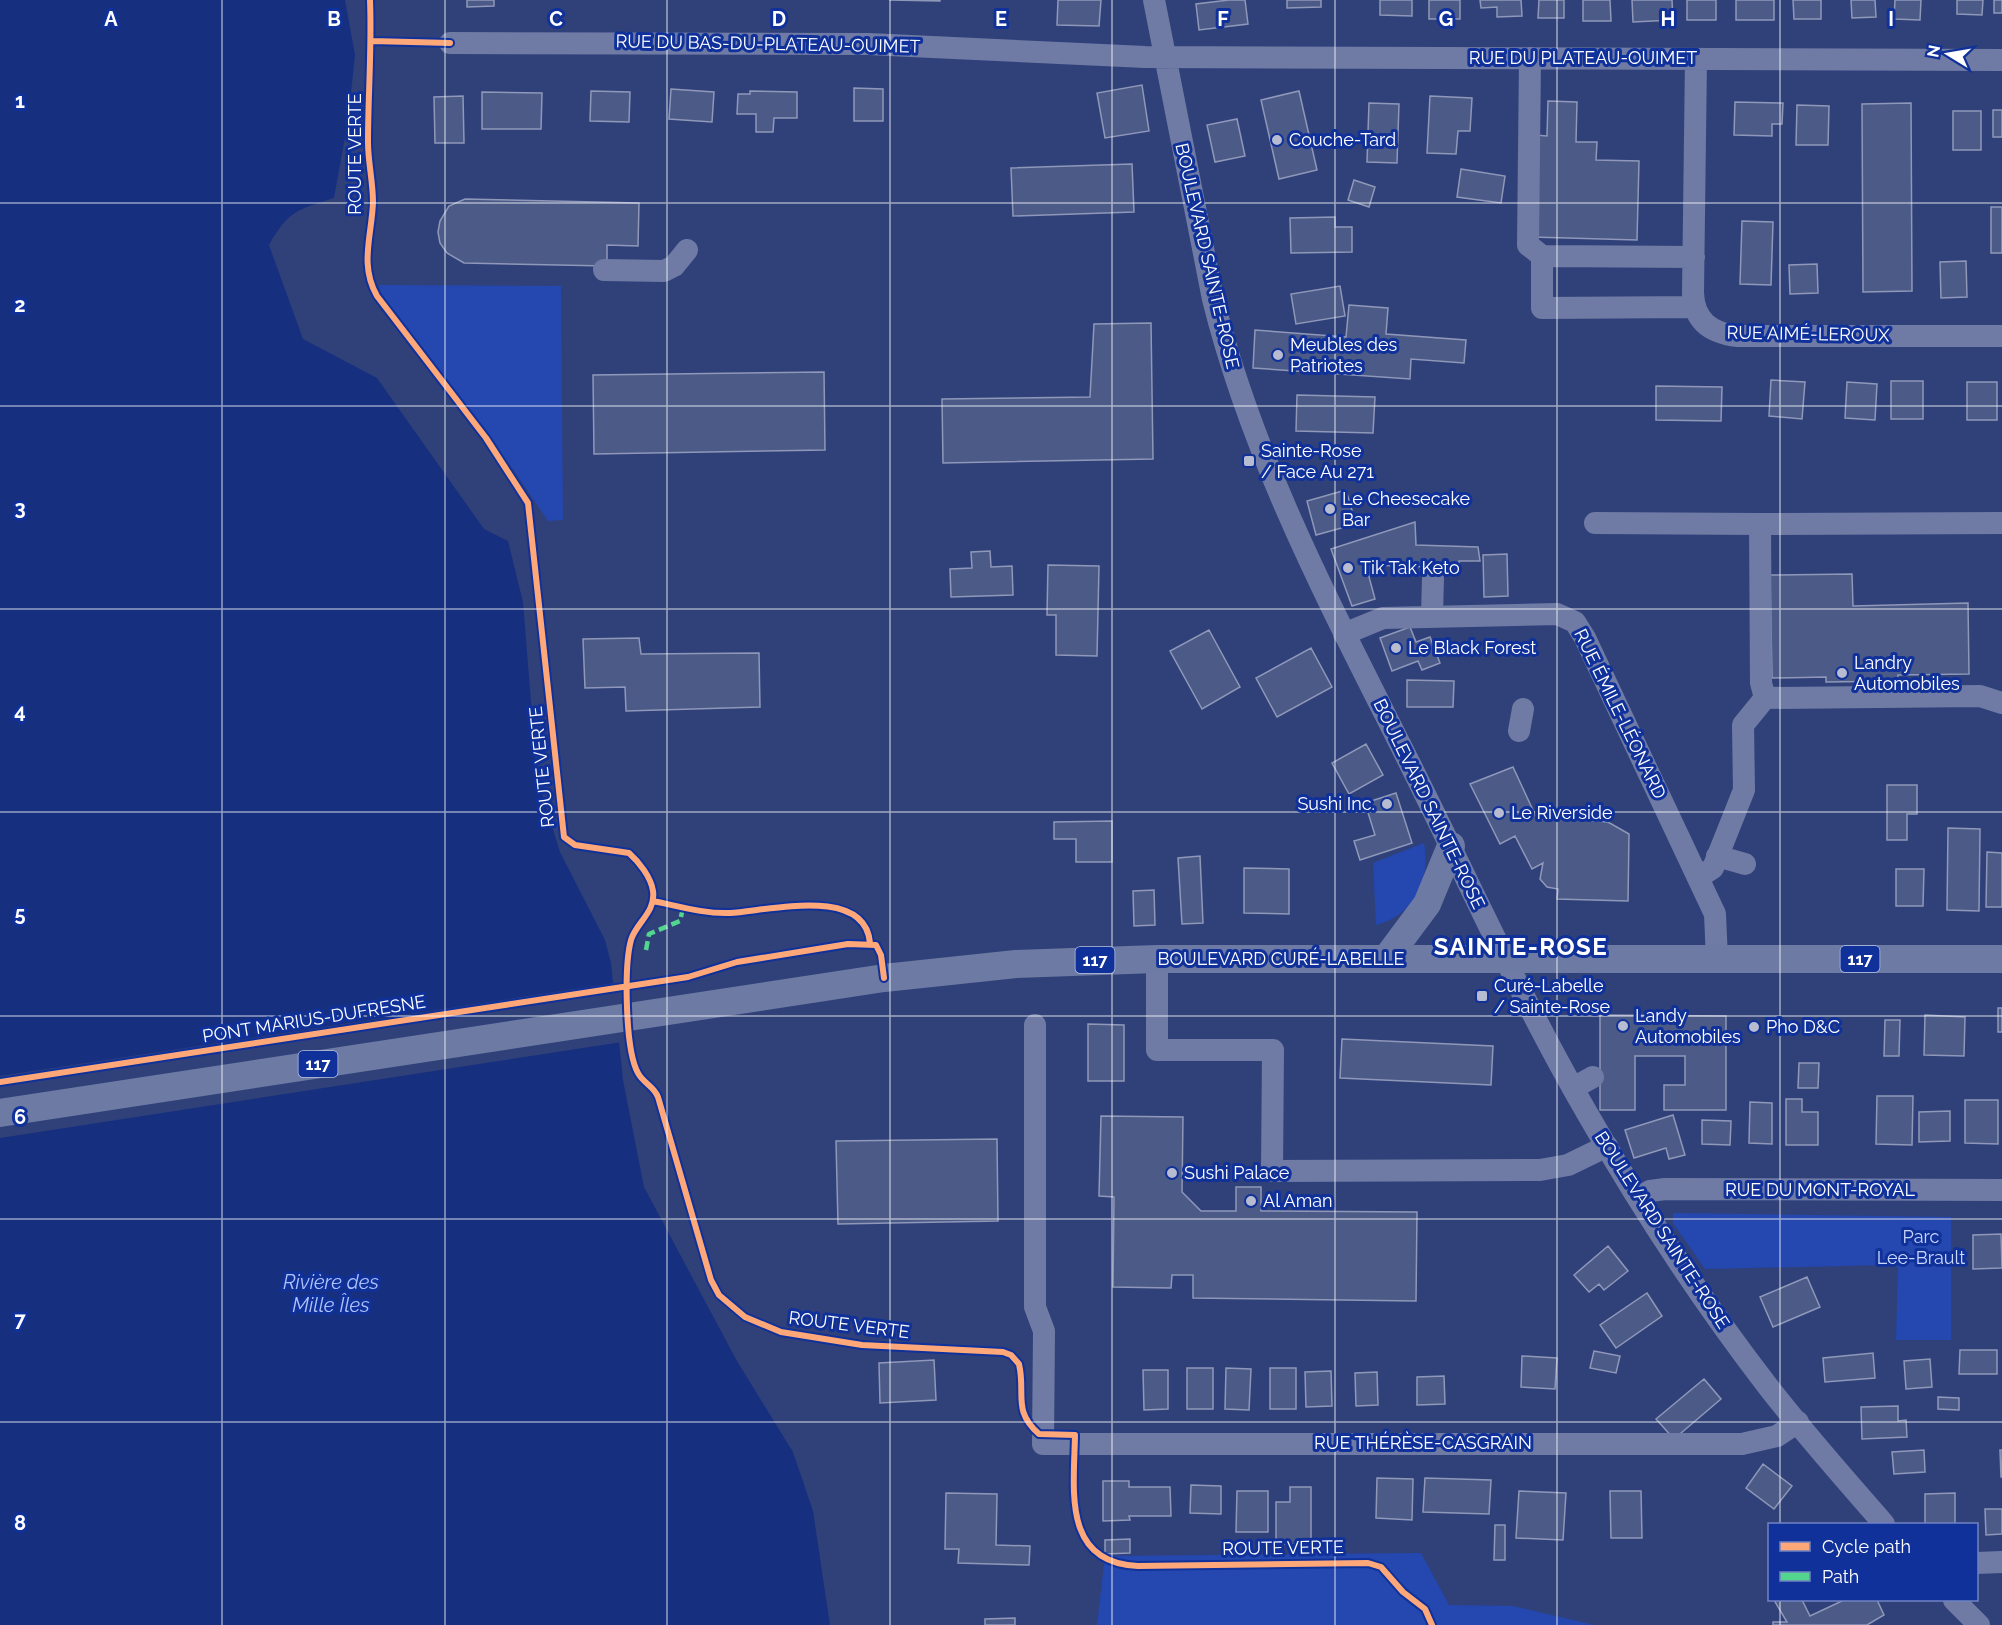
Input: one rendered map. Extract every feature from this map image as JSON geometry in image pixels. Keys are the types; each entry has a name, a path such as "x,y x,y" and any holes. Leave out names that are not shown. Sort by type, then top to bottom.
{"main road":[{"path":"1386,959 1427,904 1451,846"},
{"name":"BOULEVARD CURÉ-LABELLE","path":"0,1113 637,1016 964,969 1035,963 1157,959 2002,959"}],"street":[{"name":"BOULEVARD SAINTE-ROSE","path":"1154,0 1213,299 1231,365 1266,465 1344,634 1507,958 1583,1083 1607,1146 1736,1343 1798,1422 1883,1523"},
{"name":"RUE DU BAS-DU-PLATEAU-OUIMET","path":"450,43 868,44 1164,57"},
{"name":"RUE DU PLATEAU-OUIMET","path":"1164,57 2002,60"},
{"path":"1530,58 1528,245 1542,256 1694,257"},
{"path":"1542,256 1542,308 1694,307 1696,59"},
{"path":"604,270 664,271 674,266 687,250"},
{"name":"RUE AIMÉ-LEROUX","path":"1694,307 1699,317 1712,330 1738,336 2002,336"},
{"path":"1595,524 2002,523"},
{"path":"1760,524 1761,683 1765,698"},
{"path":"1432,578 1432,615"},
{"name":"RUE ÉMILE-LÉONARD","path":"1344,634 1383,618 1432,615 1557,614 1575,622 1585,638 1699,877 1716,919 1717,960"},
{"path":"1699,877 1709,872 1744,790 1743,725 1765,698 1809,687 1980,696 2002,704"},
{"path":"1717,856 1745,864"},
{"path":"1157,959 1157,1050 1273,1050 1272,1171 1540,1170 1568,1165 1607,1146"},
{"name":"RUE THÉRÈSE-CASGRAIN","path":"1035,1025 1035,1307 1044,1331 1043,1444 1742,1444 1777,1436 1798,1422"},
{"name":"RUE DU MONT-ROYAL","path":"1640,1197 1650,1191 1665,1189 2002,1190"},
{"path":"1978,1563 2002,1562"},
{"path":"1956,1601 1979,1625"}],"green space":[{"path":"379,285 561,286 563,520 548,521 513,469 382,297"},
{"path":"1424,843 1425,870 1417,894 1401,913 1376,925 1373,863"},
{"name":"Parc Lee-Brault","path":"1673,1213 1951,1217 1951,1340 1896,1340 1898,1268 1892,1260 1886,1265 1705,1269 1673,1223"},
{"path":"1421,1553 1449,1605 1513,1606 1594,1625 1097,1625 1105,1556"}],"water":[{"name":"Rivière des Mille Îles","path":"0,0 345,0 355,55 348,121 334,198 295,213 282,225 269,245 303,339 377,378 484,529 508,541 523,602 537,777 560,852 605,940 611,963 623,1080 644,1187 737,1361 793,1452 813,1511 830,1625 0,1625"}],"pier":[{"path":"614,983 622,1042 0,1138 0,1076"}],"building":[{"path":"467,0 494,0 494,6 467,7"},
{"path":"889,0 940,0 940,1"},
{"path":"1058,0 1101,0 1099,26 1057,25"},
{"path":"1245,0 1248,24 1199,30 1196,4"},
{"path":"1287,0 1321,0 1321,7 1287,8"},
{"path":"1380,0 1412,0 1412,16 1380,15"},
{"path":"1429,0 1460,0 1460,19 1429,19"},
{"path":"1480,0 1521,0 1522,16 1497,17 1497,7 1481,8"},
{"path":"1539,0 1564,0 1564,18 1538,18"},
{"path":"1583,0 1610,0 1611,21 1583,21"},
{"path":"1632,0 1672,0 1673,20 1633,22"},
{"path":"1687,0 1716,0 1716,20 1687,20"},
{"path":"1736,0 1774,0 1774,20 1736,20"},
{"path":"1793,0 1821,0 1821,19 1794,19"},
{"path":"1851,0 1875,0 1876,17 1852,18"},
{"path":"1895,0 1921,0 1920,20 1894,19"},
{"path":"1957,0 1983,0 1982,15 1957,14"},
{"path":"1994,0 2002,0 2002,13 1994,13"},
{"path":"1142,85 1149,131 1105,138 1097,93"},
{"path":"854,88 883,89 883,121 854,121"},
{"path":"671,89 714,92 712,122 669,119"},
{"path":"591,91 630,92 629,122 590,121"},
{"path":"750,91 797,92 797,118 774,118 773,132 756,132 756,114 737,114 738,94 750,94"},
{"path":"1299,91 1317,170 1279,179 1261,100"},
{"path":"482,92 542,93 541,129 482,129"},
{"path":"463,96 464,143 435,143 434,97"},
{"path":"1430,96 1472,98 1470,131 1458,131 1456,154 1427,153"},
{"path":"1548,101 1577,102 1576,142 1597,142 1596,160 1639,161 1637,240 1532,237 1535,135 1547,136"},
{"path":"1735,102 1783,103 1782,124 1772,124 1772,136 1734,135"},
{"path":"1369,103 1399,104 1397,163 1367,162"},
{"path":"1911,103 1912,291 1863,292 1862,104"},
{"path":"1797,105 1829,106 1828,145 1796,145"},
{"path":"1993,110 2002,110 2002,137 1993,137"},
{"path":"1953,111 1981,111 1981,150 1953,150"},
{"path":"1237,119 1245,156 1215,162 1207,125"},
{"path":"1132,164 1134,212 1013,216 1011,168"},
{"path":"1461,169 1505,176 1501,203 1457,197"},
{"path":"1354,180 1375,187 1369,207 1348,200"},
{"path":"465,199 639,203 638,246 607,245 607,266 464,263 447,253 440,243 438,232 440,221 449,206"},
{"path":"1991,207 2002,207 2002,253 1991,253"},
{"path":"1335,217 1335,227 1352,227 1352,252 1291,253 1290,218"},
{"path":"1742,221 1773,222 1771,285 1740,284"},
{"path":"1966,261 1967,297 1941,298 1940,262"},
{"path":"1817,264 1818,293 1790,294 1789,265"},
{"path":"1340,286 1345,316 1296,324 1291,294"},
{"path":"1349,305 1388,308 1386,334 1466,340 1464,363 1411,359 1410,379 1253,368 1255,330 1346,337"},
{"path":"1151,323 1153,459 943,463 942,399 1090,397 1094,324"},
{"path":"824,372 825,450 594,454 593,375"},
{"path":"1771,380 1805,382 1802,419 1769,416"},
{"path":"1891,381 1923,381 1923,419 1891,419"},
{"path":"1847,382 1877,384 1875,420 1845,418"},
{"path":"1967,382 1997,382 1997,420 1967,420"},
{"path":"1656,386 1722,387 1721,421 1656,420"},
{"path":"1297,395 1375,397 1373,433 1296,431"},
{"path":"1346,490 1356,524 1316,535 1307,501"},
{"path":"1415,522 1416,545 1478,547 1480,561 1459,561 1459,568 1369,565 1369,577 1375,599 1352,606 1331,549"},
{"path":"990,551 991,567 1012,566 1013,595 951,597 950,569 972,568 971,552"},
{"path":"1507,554 1508,596 1484,597 1483,555"},
{"path":"1048,565 1099,566 1097,656 1056,655 1056,615 1047,615"},
{"path":"1852,574 1853,606 1968,603 1969,674 1898,675 1898,681 1826,682 1826,677 1772,678 1770,575"},
{"path":"1410,627 1416,642 1430,637 1440,663 1422,670 1418,661 1392,671 1380,638"},
{"path":"1209,630 1240,687 1202,709 1170,651"},
{"path":"639,638 641,654 759,653 760,707 626,711 625,687 585,688 583,639"},
{"path":"1311,648 1332,687 1277,717 1256,678"},
{"path":"1407,680 1454,681 1453,707 1407,707"},
{"path":"1366,744 1383,775 1349,794 1332,763"},
{"path":"1513,767 1538,821 1548,817 1608,822 1629,834 1628,901 1557,899 1558,889 1547,887 1540,879 1543,863 1532,869 1515,836 1500,844 1470,784"},
{"path":"1887,785 1917,785 1917,814 1907,814 1907,840 1887,840"},
{"path":"1396,793 1412,843 1360,860 1354,841 1375,835 1365,803"},
{"path":"1112,821 1112,862 1076,862 1076,839 1054,839 1054,822"},
{"path":"1948,828 1980,829 1979,911 1947,910"},
{"path":"1987,852 2002,853 2002,907 1986,907"},
{"path":"1200,856 1203,923 1182,924 1178,858"},
{"path":"1244,868 1289,869 1289,914 1244,913"},
{"path":"1896,869 1924,869 1923,906 1896,906"},
{"path":"1154,890 1155,925 1134,926 1133,891"},
{"path":"1998,1008 2002,1008 2002,1032 1998,1032"},
{"path":"1600,1015 1726,1016 1726,1110 1664,1110 1664,1085 1685,1085 1685,1056 1635,1056 1635,1110 1600,1110"},
{"path":"1925,1015 1965,1017 1964,1056 1924,1055"},
{"path":"1885,1020 1900,1020 1899,1056 1884,1056"},
{"path":"1088,1024 1124,1025 1124,1081 1088,1081"},
{"path":"1342,1039 1493,1046 1491,1085 1340,1078"},
{"path":"1799,1063 1819,1063 1818,1088 1798,1088"},
{"path":"1877,1096 1913,1096 1912,1145 1876,1144"},
{"path":"1786,1099 1802,1099 1802,1112 1818,1112 1818,1145 1786,1145"},
{"path":"1965,1100 1998,1100 1998,1144 1965,1143"},
{"path":"1750,1102 1772,1103 1772,1144 1749,1143"},
{"path":"1950,1111 1950,1141 1919,1142 1919,1112"},
{"path":"1673,1115 1685,1155 1669,1159 1666,1148 1634,1158 1625,1130"},
{"path":"1101,1116 1183,1117 1182,1192 1201,1211 1236,1211 1236,1187 1261,1187 1261,1211 1417,1212 1416,1301 1193,1298 1193,1275 1172,1275 1171,1288 1113,1287 1114,1197 1099,1196"},
{"path":"1702,1120 1731,1121 1730,1145 1702,1144"},
{"path":"997,1139 998,1221 838,1224 836,1141"},
{"path":"2001,1234 2002,1268 1973,1269 1973,1235"},
{"path":"1608,1246 1628,1271 1604,1290 1599,1284 1589,1292 1574,1275"},
{"path":"1807,1277 1820,1307 1773,1327 1760,1297"},
{"path":"1647,1293 1662,1316 1616,1348 1600,1325"},
{"path":"1960,1350 1997,1350 1997,1374 1959,1374"},
{"path":"1594,1351 1620,1356 1616,1373 1590,1368"},
{"path":"1873,1353 1875,1378 1825,1382 1823,1358"},
{"path":"1522,1356 1557,1358 1555,1389 1521,1387"},
{"path":"1930,1359 1932,1387 1906,1389 1904,1361"},
{"path":"934,1360 936,1400 880,1403 879,1363"},
{"path":"1187,1368 1213,1368 1213,1409 1187,1409"},
{"path":"1226,1368 1251,1369 1249,1410 1225,1409"},
{"path":"1270,1368 1296,1368 1296,1409 1270,1409"},
{"path":"1143,1370 1168,1370 1168,1409 1144,1410"},
{"path":"1331,1371 1332,1406 1306,1407 1305,1372"},
{"path":"1377,1372 1378,1405 1356,1406 1355,1373"},
{"path":"1444,1376 1445,1404 1417,1405 1417,1377"},
{"path":"1704,1379 1721,1399 1674,1439 1656,1419"},
{"path":"1938,1397 1959,1398 1959,1410 1938,1409"},
{"path":"1898,1406 1898,1421 1906,1420 1907,1437 1862,1439 1861,1407"},
{"path":"1924,1450 1925,1472 1894,1474 1892,1452"},
{"path":"2000,1450 2002,1450 2002,1477 2001,1477"},
{"path":"1763,1464 1792,1486 1774,1509 1746,1488"},
{"path":"1377,1478 1413,1479 1412,1520 1376,1518"},
{"path":"1425,1478 1491,1480 1489,1514 1423,1512"},
{"path":"1103,1481 1129,1481 1129,1487 1170,1487 1171,1516 1129,1516 1130,1520 1103,1521"},
{"path":"1191,1485 1221,1486 1221,1514 1190,1513"},
{"path":"1290,1487 1311,1487 1311,1544 1276,1544 1276,1502 1290,1502"},
{"path":"1237,1491 1268,1491 1268,1532 1236,1532"},
{"path":"1519,1491 1566,1493 1563,1540 1516,1538"},
{"path":"1610,1491 1641,1491 1642,1538 1611,1538"},
{"path":"946,1493 997,1494 996,1545 1030,1546 1029,1565 958,1563 959,1549 945,1549"},
{"path":"1955,1493 1955,1523 1925,1523 1925,1494"},
{"path":"1985,1509 2002,1509 2002,1534 1986,1535"},
{"path":"1495,1525 1505,1525 1505,1560 1494,1560"},
{"path":"1130,1539 1130,1553 1105,1554 1105,1540"},
{"path":"1775,1601 1802,1601 1810,1616 1842,1601 1877,1601 1884,1615 1867,1625 1773,1625 1773,1622 1787,1622"},
{"path":"1015,1618 1015,1625 985,1625 985,1619"}],"marked path":[{"path":"646,950 649,934 680,921 683,908"}],"cycle path":[{"name":"ROUTE VERTE","path":"370,0 368,142 373,202 368,250 369,273 377,296 486,438 528,503 564,837 575,845 629,853 650,880 653,891 652,905 631,940 629,952 627,1008 630,1046 638,1073 658,1097 711,1280 719,1295 745,1317 781,1332 862,1345 1003,1352 1011,1355 1019,1364 1023,1409 1031,1425 1039,1434 1075,1435 1074,1500 1078,1520 1084,1538 1096,1552 1113,1562 1138,1566 1368,1563 1381,1567 1403,1592 1425,1609 1432,1625"},
{"path":"372,41 450,43"},
{"path":"653,901 720,913 789,906 833,907 851,914 864,925 870,943"},
{"name":"PONT MARIUS-DUFRESNE","path":"0,1082 688,977 737,962 848,944 876,945 881,955 884,978"}],"place":[{"name":"Couche-Tard","path":"1277,140"},
{"name":"Meubles des Patriotes","path":"1278,355"},
{"name":"Sainte-Rose / Face Au 271","path":"1249,461"},
{"name":"Le Cheesecake Bar","path":"1330,509"},
{"name":"Tik Tak Keto","path":"1348,568"},
{"name":"Le Black Forest","path":"1396,648"},
{"name":"Landry Automobiles","path":"1842,673"},
{"name":"Sushi Inc.","path":"1387,804"},
{"name":"Le Riverside","path":"1499,813"},
{"name":"Curé-Labelle / Sainte-Rose","path":"1482,996"},
{"name":"Landy Automobiles","path":"1623,1026"},
{"name":"Pho D&C","path":"1754,1027"},
{"name":"Sushi Palace","path":"1172,1173"},
{"name":"Al Aman","path":"1251,1201"}],"district":[{"name":"SAINTE-ROSE","path":"1521,947"}]}
